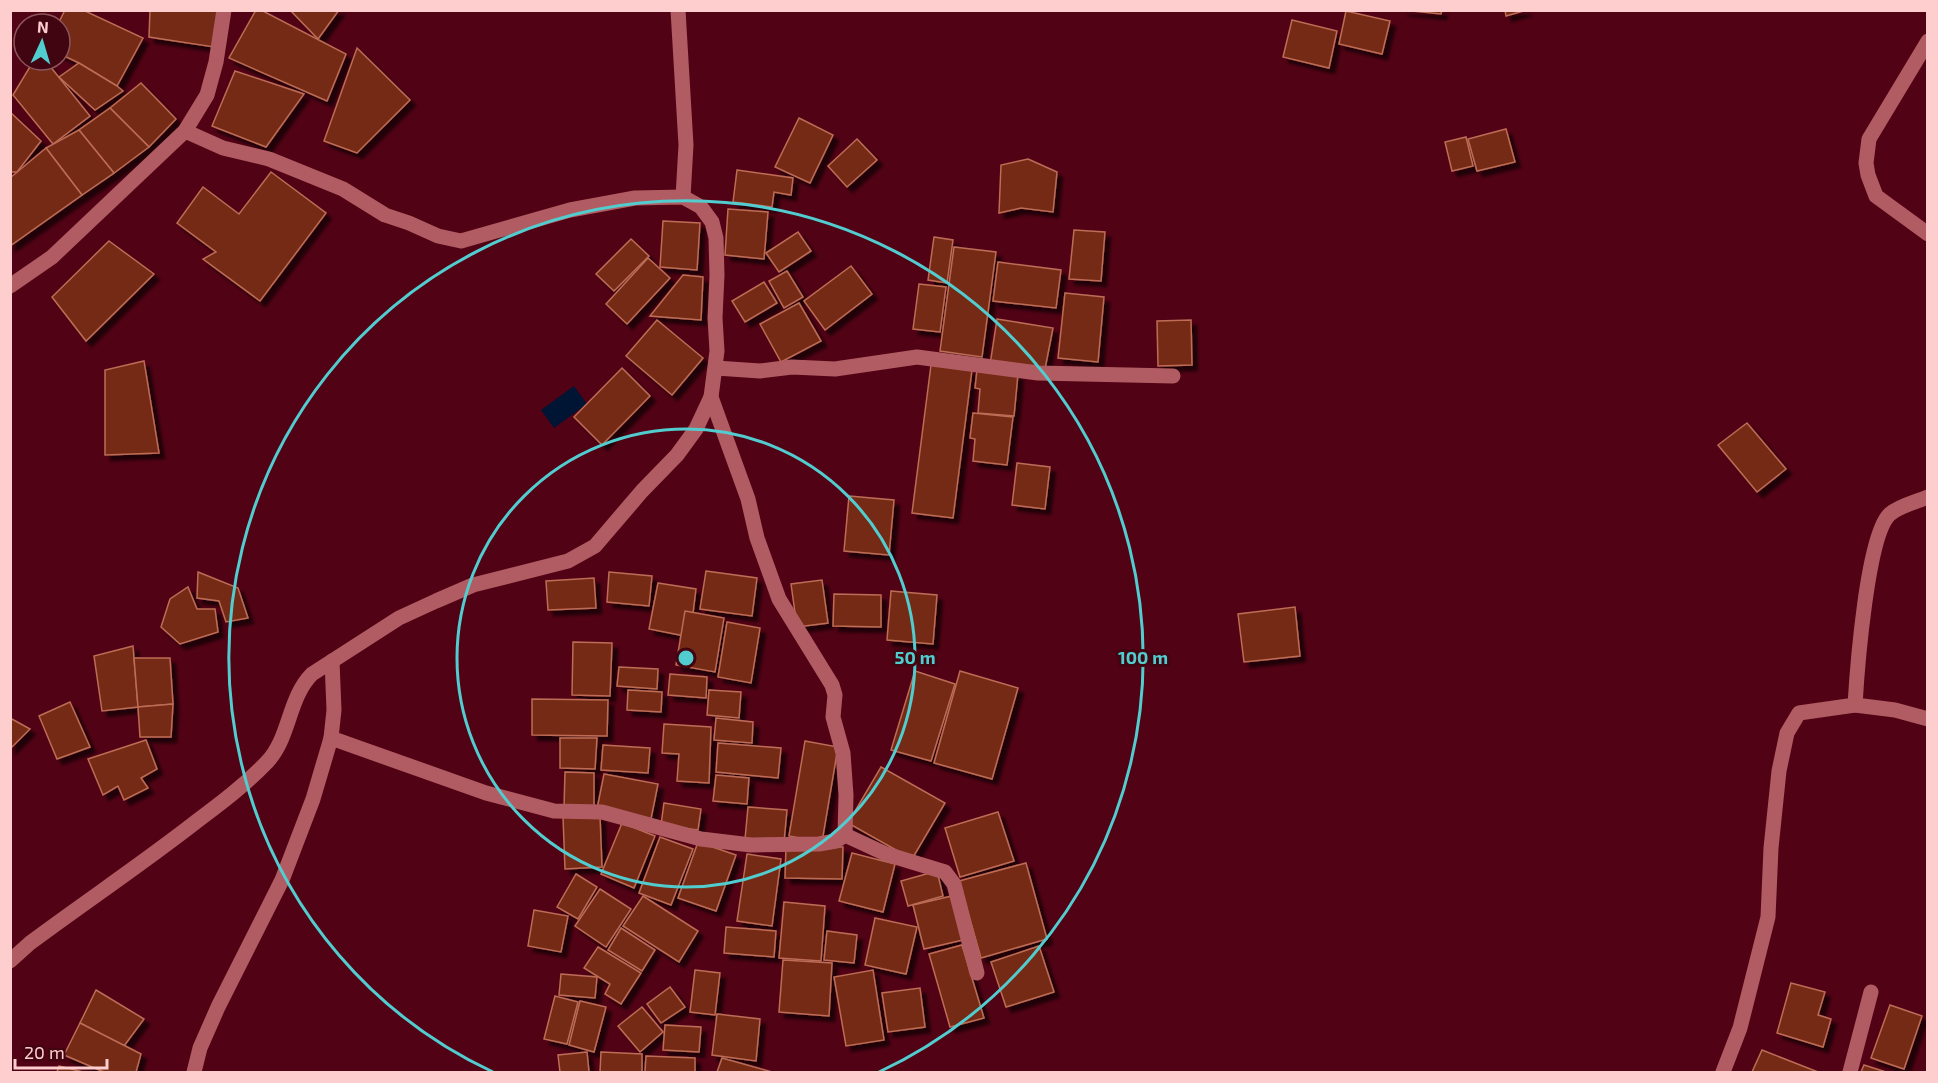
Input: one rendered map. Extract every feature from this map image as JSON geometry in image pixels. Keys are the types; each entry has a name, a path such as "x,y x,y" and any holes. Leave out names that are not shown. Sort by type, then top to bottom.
{"street":[{"path":"10,286 51,257 185,132 207,95 216,62 224,10"},
{"path":"678,10 686,145 683,197"},
{"path":"1928,41 1869,139 1866,163 1876,196 1928,234"},
{"path":"10,961 30,943 146,860 242,787 269,760 279,746 302,685 312,674 399,618 436,601 473,585 568,561 595,546 642,491 677,455 696,429 711,397 717,351 716,238 707,214 694,202 683,197 635,198 570,210 461,241 438,236 385,215 343,189 291,167 223,148 185,132"},
{"path":"716,368 760,371 792,367 835,369 917,357 1038,373 1173,376"},
{"path":"711,397 748,499 757,538 779,599 832,685 835,695 833,717 843,753 846,795 845,835"},
{"path":"1855,705 1867,587 1878,536 1883,523 1891,513 1928,496"},
{"path":"194,1072 200,1048 218,1007 282,880 313,799 331,738 334,710 332,661"},
{"path":"1723,1072 1740,1028 1768,917 1771,848 1779,771 1787,733 1799,713 1855,705 1894,710 1928,719"},
{"path":"331,738 486,793 554,811 602,812 700,839 731,844 819,844 836,841 845,835"},
{"path":"845,835 885,854 945,872 954,884 977,973"},
{"path":"1850,1072 1871,992"}],"water":[{"path":"574,386 587,404 554,428 541,410"}],"building":[{"path":"65,10 83,10 143,38 117,86 72,60 72,12 64,12"},
{"path":"150,10 218,10 214,47 149,37"},
{"path":"256,10 261,10 346,54 327,101 229,58"},
{"path":"290,10 339,10 318,39"},
{"path":"1402,10 1442,10 1441,14"},
{"path":"1505,10 1527,10 1506,16"},
{"path":"1346,11 1390,21 1382,54 1339,44"},
{"path":"1292,20 1337,31 1329,68 1283,57"},
{"path":"357,48 410,100 357,153 324,141"},
{"path":"79,63 123,91 95,110 59,77 66,72 72,72 72,68"},
{"path":"235,71 304,94 266,147 212,126"},
{"path":"27,72 55,72 90,116 53,144 13,95"},
{"path":"141,83 176,119 149,147 110,108"},
{"path":"110,108 149,147 114,173 79,130"},
{"path":"10,112 41,141 17,172 10,172"},
{"path":"799,118 833,135 810,183 775,167"},
{"path":"1506,129 1515,162 1477,171 1468,139"},
{"path":"79,130 114,173 82,195 46,148"},
{"path":"1466,137 1473,166 1452,171 1445,142"},
{"path":"857,139 877,160 847,187 828,166"},
{"path":"46,148 82,195 10,246 10,178"},
{"path":"1028,159 1057,172 1053,212 1021,208 999,213 1001,165"},
{"path":"737,170 793,178 791,195 774,192 772,207 733,202"},
{"path":"271,172 326,213 260,301 203,259 216,252 177,223 203,187 239,214"},
{"path":"728,209 768,212 764,259 725,255"},
{"path":"663,221 700,223 697,270 660,267"},
{"path":"1074,230 1105,232 1101,281 1069,279"},
{"path":"798,232 811,251 779,272 766,253"},
{"path":"934,237 953,240 947,283 928,280"},
{"path":"631,239 649,256 614,291 596,274"},
{"path":"109,241 154,274 86,341 52,297"},
{"path":"954,247 996,252 982,357 940,351"},
{"path":"648,258 670,278 627,324 606,304"},
{"path":"998,262 1061,270 1056,308 993,301"},
{"path":"851,266 872,294 825,330 804,301"},
{"path":"787,271 803,297 784,308 769,281"},
{"path":"683,275 703,277 701,320 650,316"},
{"path":"764,282 777,303 745,322 732,301"},
{"path":"919,284 946,287 940,332 913,329"},
{"path":"1065,293 1104,297 1098,362 1058,358"},
{"path":"799,303 821,341 781,362 760,324"},
{"path":"997,319 1053,328 1045,369 990,365"},
{"path":"657,320 703,358 672,395 626,356"},
{"path":"1191,320 1192,365 1158,366 1157,321"},
{"path":"144,361 159,453 105,455 105,370"},
{"path":"931,365 972,370 953,518 912,513"},
{"path":"622,368 650,396 602,445 574,417"},
{"path":"977,370 1018,374 1014,416 978,413 980,389 975,388"},
{"path":"973,413 1013,417 1007,465 973,461 975,439 970,438"},
{"path":"1747,423 1786,469 1757,492 1718,445"},
{"path":"1017,463 1050,467 1045,509 1012,505"},
{"path":"849,496 894,500 889,555 844,551"},
{"path":"706,571 757,578 752,616 700,609"},
{"path":"198,572 238,588 248,618 226,622 219,601 197,598"},
{"path":"609,572 652,576 649,606 607,602"},
{"path":"594,578 596,608 548,610 546,581"},
{"path":"822,580 828,623 797,627 791,584"},
{"path":"658,583 696,589 690,637 649,629"},
{"path":"188,587 197,609 215,609 218,632 180,644 161,627 170,599"},
{"path":"891,591 937,595 933,644 887,640"},
{"path":"834,594 881,595 881,627 833,626"},
{"path":"1295,607 1300,656 1244,662 1238,614"},
{"path":"685,611 724,618 715,672 676,665"},
{"path":"727,622 760,628 751,683 718,677"},
{"path":"573,642 612,643 610,696 572,695"},
{"path":"133,646 138,707 102,711 94,656"},
{"path":"134,658 170,658 173,704 138,707"},
{"path":"619,667 658,669 657,689 617,686"},
{"path":"915,671 955,684 931,761 891,750"},
{"path":"960,671 1018,688 992,779 934,763"},
{"path":"670,674 707,677 706,698 668,695"},
{"path":"628,690 662,692 661,712 627,710"},
{"path":"709,690 741,692 739,718 707,715"},
{"path":"532,699 608,700 607,736 532,735"},
{"path":"70,702 90,747 57,759 39,716"},
{"path":"173,704 171,737 140,737 138,707"},
{"path":"10,718 30,729 10,749"},
{"path":"716,718 753,722 752,743 714,740"},
{"path":"664,724 711,727 709,783 677,781 679,754 662,753"},
{"path":"560,738 597,738 595,769 560,768"},
{"path":"146,740 157,769 141,778 148,788 124,800 118,786 103,795 88,759"},
{"path":"805,741 838,747 822,842 789,836"},
{"path":"718,743 781,748 778,778 716,772"},
{"path":"603,745 650,748 648,773 601,770"},
{"path":"881,767 945,803 912,859 848,823"},
{"path":"565,772 594,773 594,808 564,807"},
{"path":"604,774 658,784 651,819 597,809"},
{"path":"716,775 749,778 747,804 713,801"},
{"path":"664,803 701,809 698,830 661,825"},
{"path":"748,807 787,810 784,842 745,839"},
{"path":"998,812 1014,861 960,877 945,828"},
{"path":"600,816 602,867 565,869 563,817"},
{"path":"622,823 655,836 634,888 601,874"},
{"path":"660,837 693,849 671,905 639,893"},
{"path":"698,842 736,855 716,911 678,898"},
{"path":"786,846 843,847 842,879 785,878"},
{"path":"852,853 895,864 883,912 839,901"},
{"path":"747,854 781,859 772,926 737,921"},
{"path":"1026,863 1047,939 981,958 959,881"},
{"path":"937,871 943,896 908,906 901,881"},
{"path":"576,874 597,887 578,919 557,907"},
{"path":"600,889 631,909 606,947 575,926"},
{"path":"643,896 698,931 679,962 623,926"},
{"path":"952,896 963,940 924,949 913,905"},
{"path":"784,902 825,906 821,961 779,958"},
{"path":"534,910 568,916 561,952 528,946"},
{"path":"875,918 917,927 906,974 865,965"},
{"path":"726,927 776,931 774,957 724,953"},
{"path":"621,928 655,950 642,971 608,950"},
{"path":"827,931 857,935 854,963 824,960"},
{"path":"962,945 984,1018 950,1027 929,954"},
{"path":"1039,946 1054,992 1006,1007 991,962"},
{"path":"598,947 641,973 621,1004 605,994 610,984 584,968"},
{"path":"783,960 832,963 829,1016 779,1012"},
{"path":"695,970 720,973 715,1015 690,1012"},
{"path":"873,970 884,1040 846,1046 834,977"},
{"path":"561,974 597,977 595,998 559,995"},
{"path":"1791,983 1825,992 1818,1015 1831,1019 1823,1047 1777,1033"},
{"path":"670,987 685,1007 661,1023 647,1004"},
{"path":"920,988 925,1027 888,1032 882,993"},
{"path":"96,990 144,1019 124,1046 80,1023"},
{"path":"555,996 578,1002 567,1044 544,1039"},
{"path":"580,1001 606,1007 594,1052 569,1045"},
{"path":"1890,1005 1922,1016 1904,1069 1871,1058"},
{"path":"642,1007 663,1032 640,1052 618,1026"},
{"path":"717,1014 760,1019 756,1061 712,1055"},
{"path":"80,1023 141,1054 136,1072 104,1072 64,1055"},
{"path":"665,1025 701,1027 699,1052 663,1050"},
{"path":"1762,1050 1818,1072 1752,1072"},
{"path":"587,1052 589,1072 560,1072 558,1055"},
{"path":"601,1052 642,1054 642,1072 600,1072"},
{"path":"646,1056 695,1058 695,1072 645,1072"},
{"path":"722,1058 772,1072 717,1072"},
{"path":"1864,1065 1886,1072 1861,1072"},
{"path":"59,1066 83,1072 57,1072"}]}
